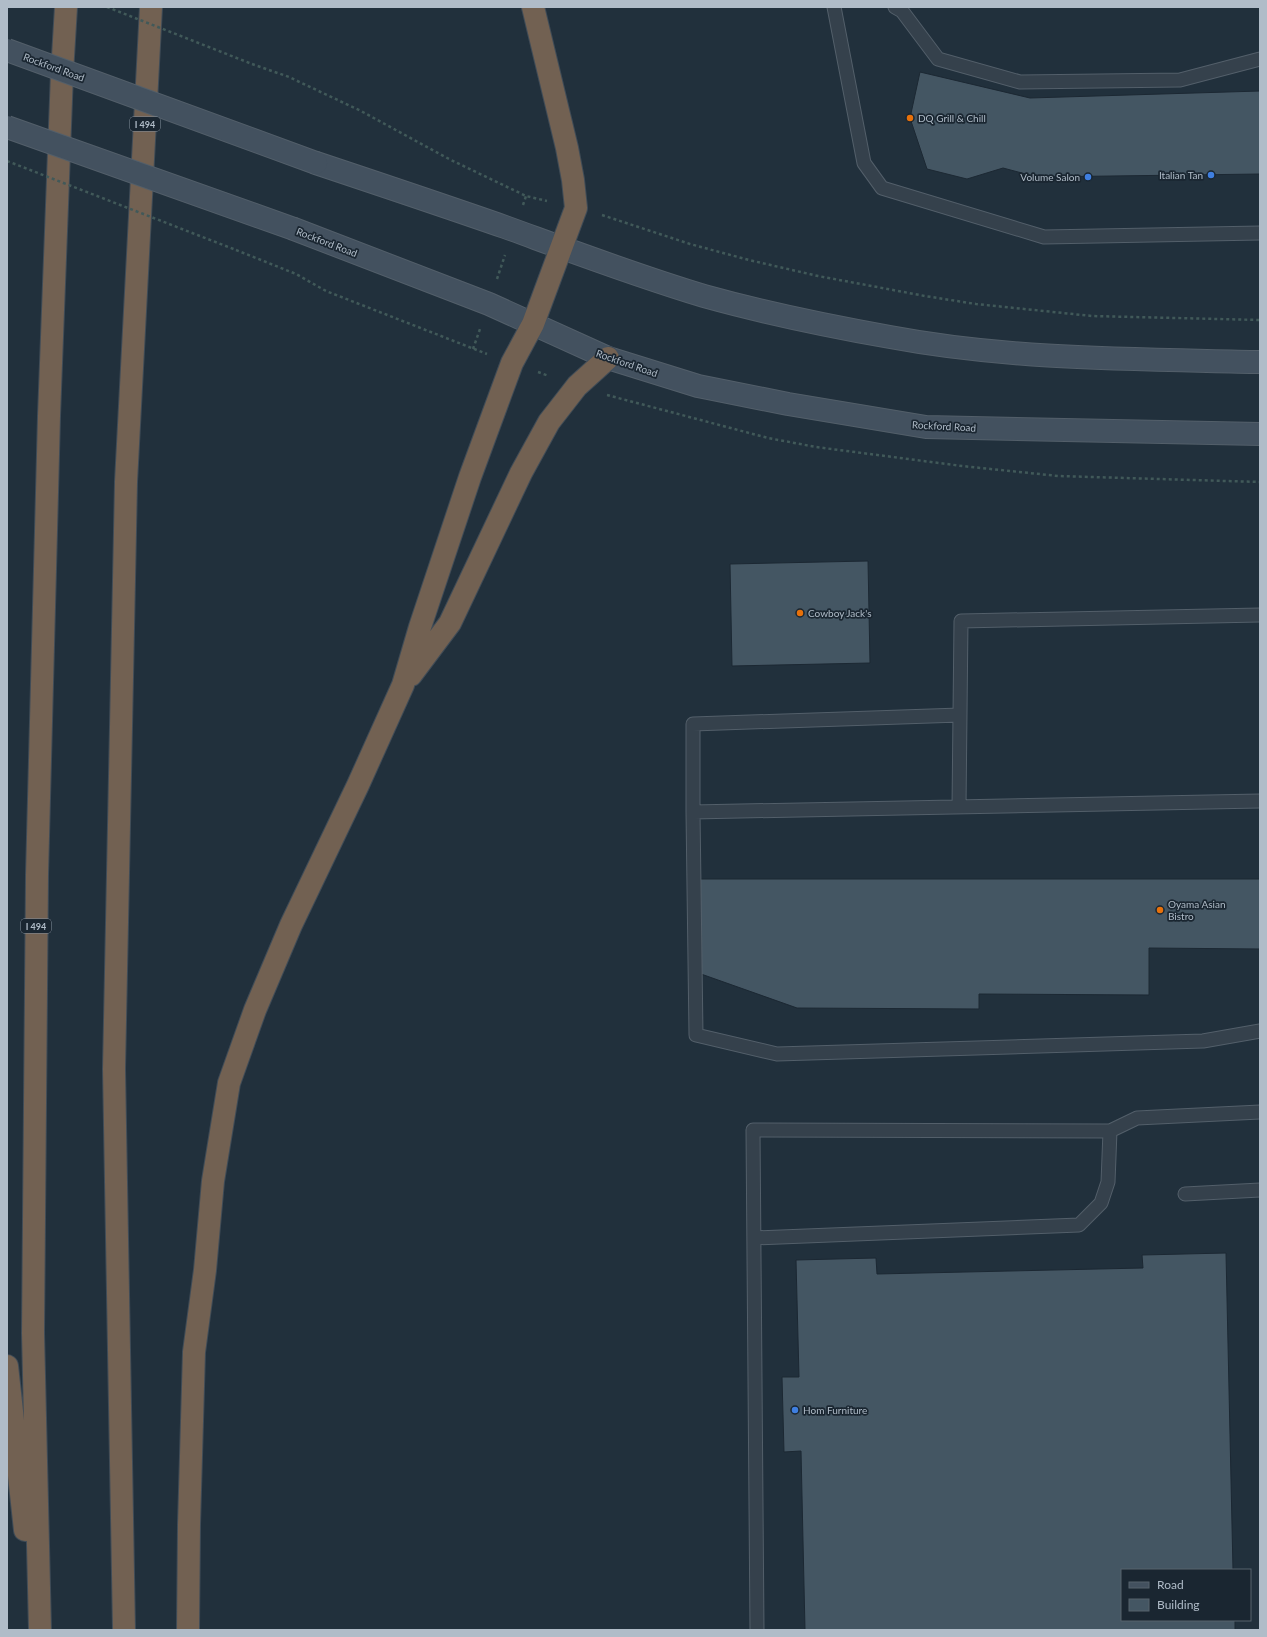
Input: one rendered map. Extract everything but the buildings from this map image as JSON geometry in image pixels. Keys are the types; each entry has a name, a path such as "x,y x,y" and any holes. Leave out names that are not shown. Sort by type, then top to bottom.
{"highway":[{"name":"I 494","path":"40,1630 33,1333 36,875 49,424 62,73 66,7"},
{"name":"I 494","path":"124,1630 115,1062 126,482 151,7"},
{"path":"188,1630 189,1525 194,1352 205,1270 213,1181 229,1083 255,1010 291,925 358,785 403,685 420,627 470,477 512,363 533,324 576,208 573,180 533,7"},
{"path":"403,685 450,623 521,473 549,422 577,386 608,358"},
{"path":"7,1366 37,1630"}],"main road":[{"name":"Rockford Road","path":"7,50 316,163 704,296 809,321 891,338 964,348 1052,357 1260,362"},
{"name":"Rockford Road","path":"7,127 294,229 489,304 608,358 698,386 795,406 926,427 1260,434"}],"lane":[{"path":"834,7 864,162 882,188 1044,237 1260,233"},
{"path":"895,7 902,11 938,59 1020,82 1180,80 1260,59"},
{"path":"959,807 961,621 1260,615"},
{"path":"960,715 693,724 696,1035 777,1054 1203,1041 1260,1031"},
{"path":"693,812 1260,800"},
{"path":"757,1630 753,1130 1110,1131 1137,1118 1260,1112"},
{"path":"754,1238 1079,1225 1101,1203 1108,1182 1110,1131"},
{"path":"1186,1194 1260,1190"}],"path":[{"path":"107,7 289,77 361,111 449,159 526,196 473,349"},
{"path":"7,161 296,274 326,291 473,349 609,396"},
{"path":"611,218 677,240 749,260 818,276 925,296 976,304 1092,316 1260,320"}],"place":[{"name":"DQ Grill & Chill","path":"910,118"},
{"name":"Italian Tan","path":"1211,175"},
{"name":"Volume Salon","path":"1088,177"},
{"name":"Cowboy Jack's","path":"800,613"},
{"name":"Oyama Asian Bistro","path":"1160,910"},
{"name":"Hom Furniture","path":"795,1410"}]}
